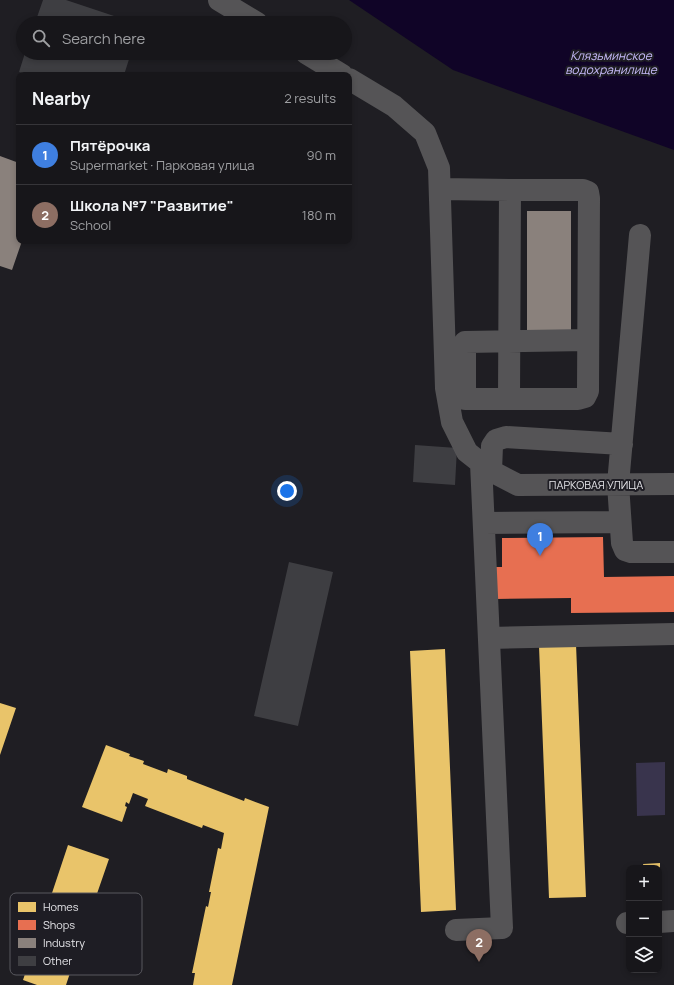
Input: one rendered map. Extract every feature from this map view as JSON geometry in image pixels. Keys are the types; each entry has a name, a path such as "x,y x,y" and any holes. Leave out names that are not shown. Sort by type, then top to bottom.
{"street":[{"path":"219,0 245,16"},
{"path":"317,60 337,72"},
{"path":"352,81 394,106 425,133 439,168 441,189 446,388 452,422 467,452 486,467"},
{"path":"441,189 583,190 588,192 589,198 588,391 585,397 578,399 465,399 465,342 588,340"},
{"path":"509,399 510,190"},
{"path":"640,235 618,484 622,543 625,550 631,552 674,552"},
{"path":"456,930 502,928 484,523 486,467 492,446 496,440 506,437 622,444"},
{"name":"ПАРКОВАЯ УЛИЦА","path":"486,467 518,485 674,484"},
{"path":"484,523 620,522"},
{"path":"489,638 674,634"},
{"path":"662,922 674,921"}],"shaded area":[{"path":"665,762 665,815 637,816 636,763"}],"water":[{"name":"Клязьминское водохранилище","path":"349,0 674,0 674,150 453,70"}],"building: Homes":[{"path":"576,644 586,897 549,898 539,646"},
{"path":"445,649 456,910 421,912 410,651"},
{"path":"0,703 16,708 0,755"},
{"path":"106,745 130,754 129,756 144,761 143,764 167,773 168,769 187,776 187,779 244,801 245,798 269,807 232,985 193,985 195,973 192,973 206,906 208,907 211,892 209,892 218,848 221,849 224,833 203,825 202,828 145,806 148,799 133,793 129,804 126,802 125,806 127,807 122,822 82,807"},
{"path":"68,845 109,859 97,893 52,893"},
{"path":"660,863 660,865 643,865"},
{"path":"25,975 69,975 66,985 37,985 23,980"}],"building: Shops":[{"path":"603,537 604,577 674,576 674,612 571,613 571,598 495,599 494,567 502,567 502,538"}],"building: Industry":[{"path":"0,156 16,162 16,244 21,244 12,270 0,266"},
{"path":"527,211 571,211 571,330 527,330"}],"building: Other":[{"path":"43,0 66,0 114,16 37,16"},
{"path":"23,60 129,60 125,72 19,72"},
{"path":"415,445 457,448 455,485 413,482"},
{"path":"289,562 333,572 298,726 254,716"}],"place":[{"name":"Пятёрочка","path":"540,556"},
{"name":"Школа №7 \"Развитие\"","path":"479,962"}]}
